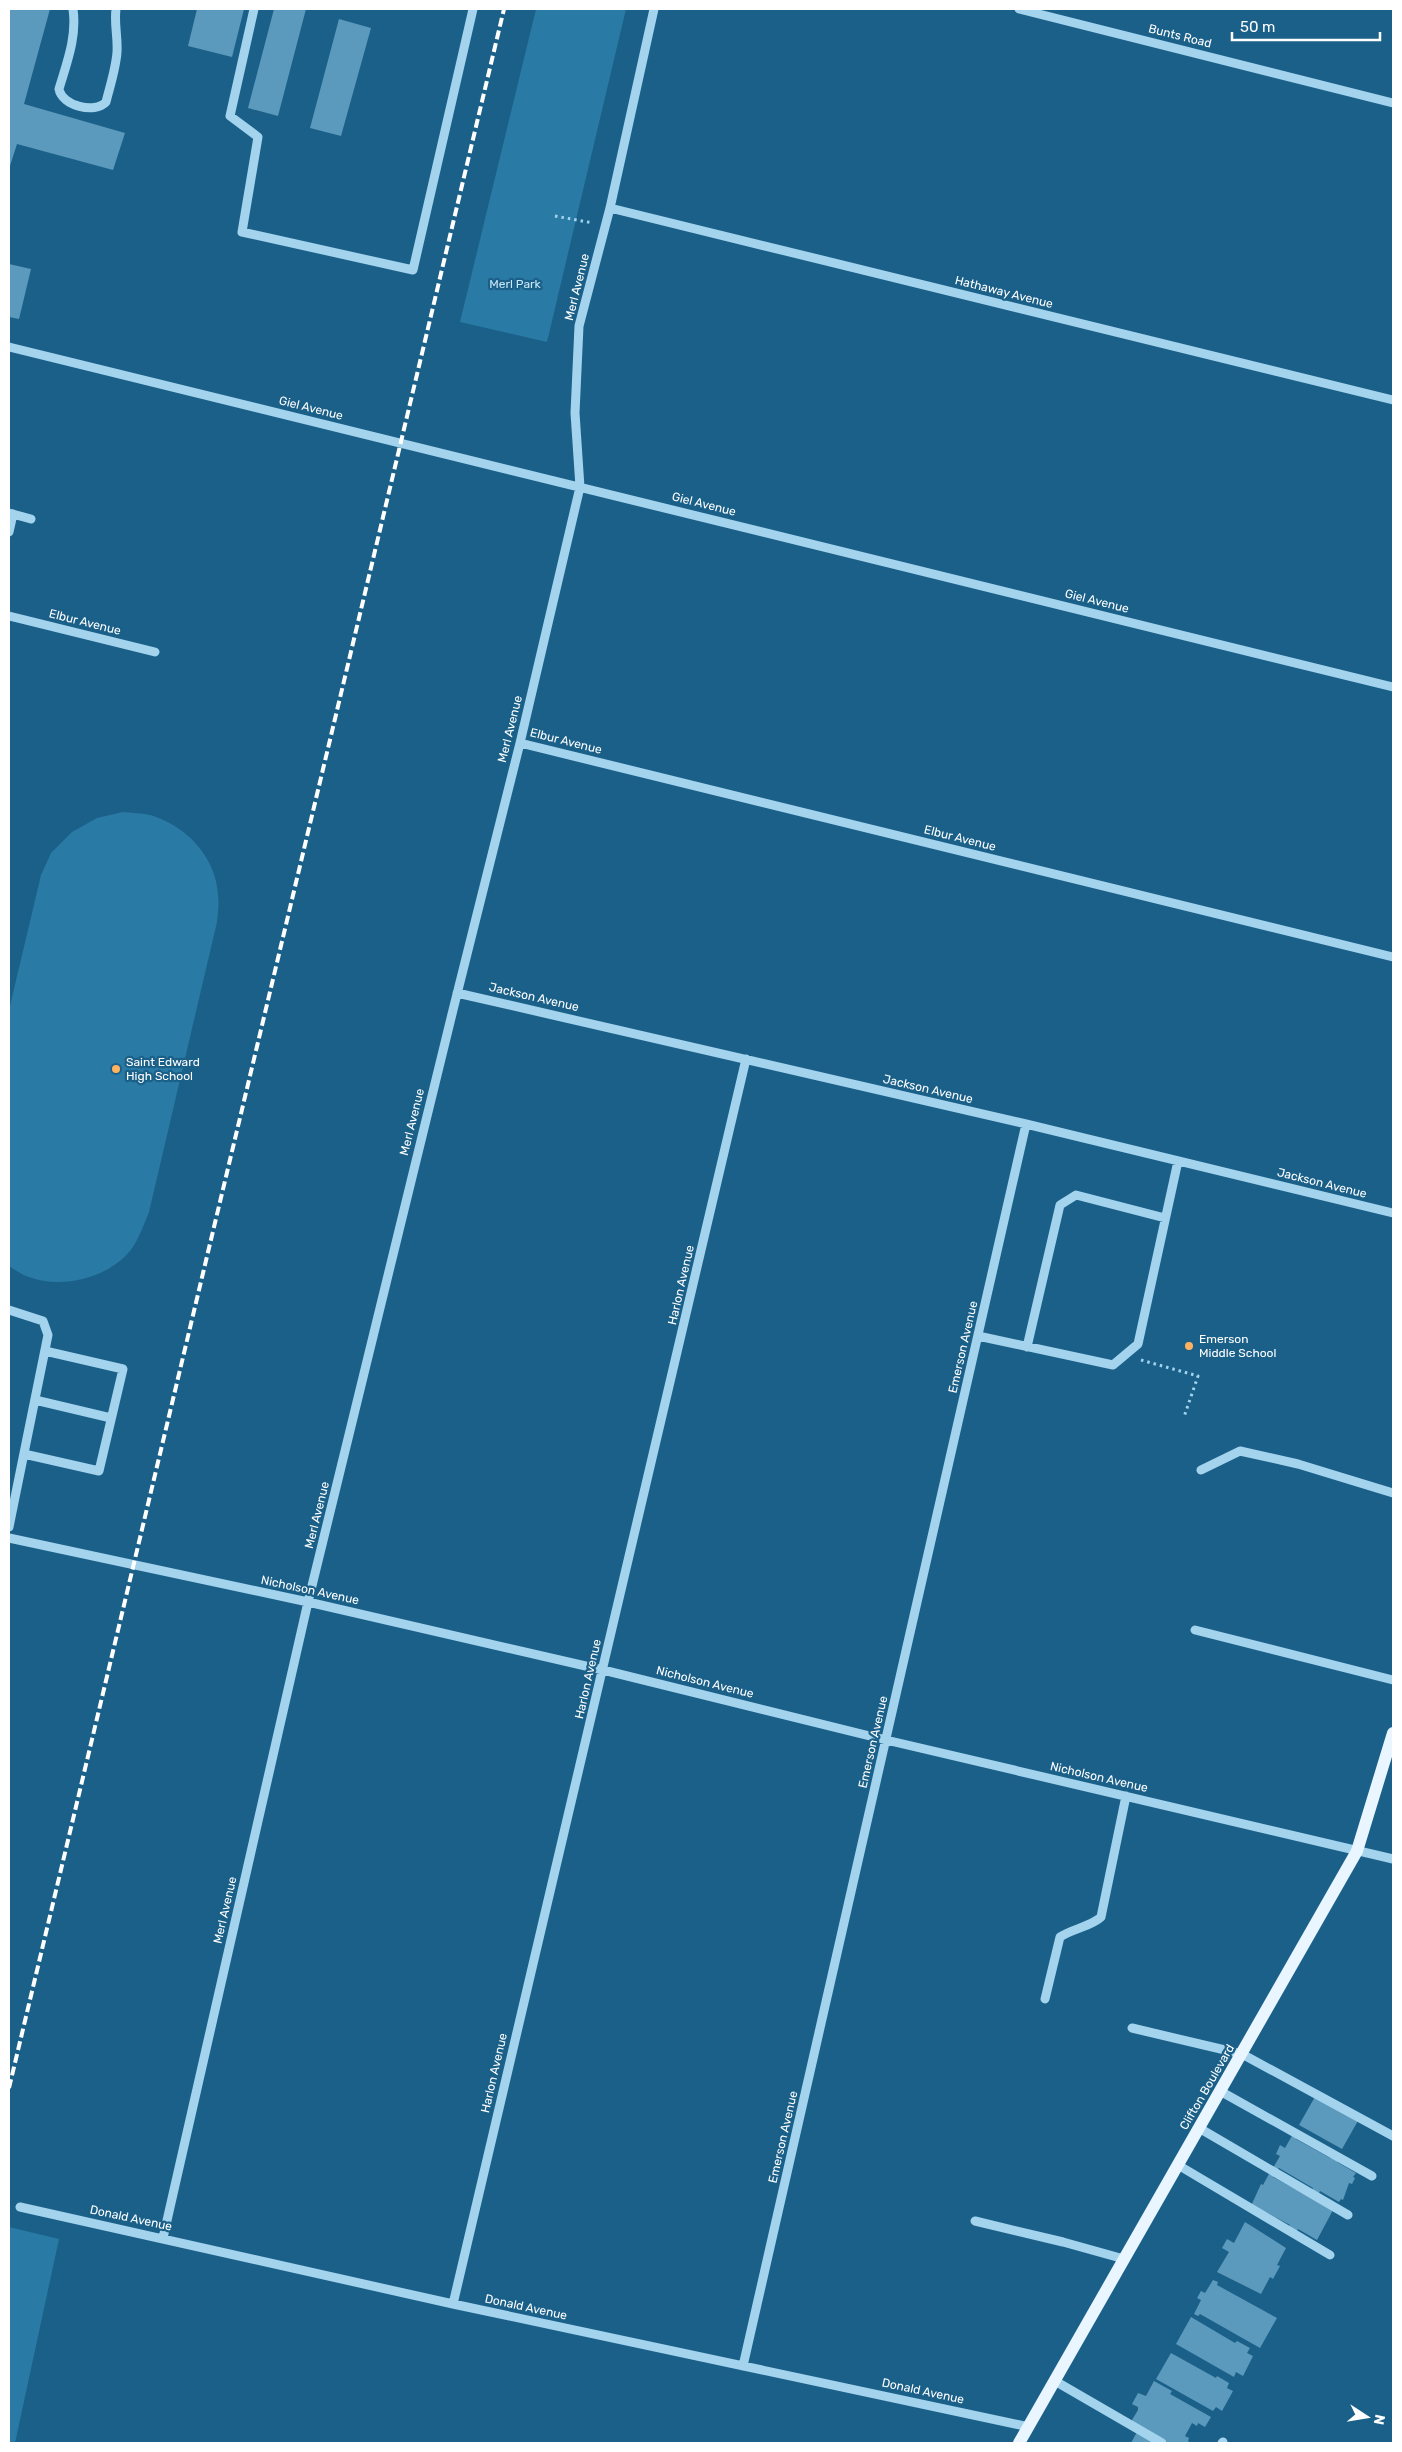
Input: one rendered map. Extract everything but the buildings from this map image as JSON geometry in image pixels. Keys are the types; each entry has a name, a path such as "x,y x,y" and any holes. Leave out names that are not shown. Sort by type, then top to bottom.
{"main road":[{"name":"Clifton Boulevard","path":"1019,2443 1357,1850 1393,1733"}],"street":[{"path":"74,9 74,37 59,89 60,96 64,101 94,109 101,107 106,102 117,55 118,38 114,25 116,9"},
{"path":"254,9 230,116 258,138 242,232 413,270 473,9"},
{"name":"Merl Avenue","path":"163,2238 308,1602 457,992 520,743 580,487 575,413 579,326 610,208 654,9"},
{"name":"Bunts Road","path":"1019,9 1393,103"},
{"name":"Hathaway Avenue","path":"610,208 1393,400"},
{"name":"Giel Avenue","path":"9,346 1393,686"},
{"path":"9,532 11,513 31,518"},
{"name":"Elbur Avenue","path":"9,616 155,652"},
{"name":"Elbur Avenue","path":"520,743 1393,957"},
{"name":"Jackson Avenue","path":"457,992 1026,1124 1393,1213"},
{"name":"Harlon Avenue","path":"453,2304 746,1059"},
{"name":"Emerson Avenue","path":"743,2366 1026,1124"},
{"path":"978,1336 1113,1365 1138,1344 1178,1161"},
{"path":"1027,1347 1060,1205 1076,1195 1165,1218"},
{"path":"9,1310 43,1321 48,1336 9,1527"},
{"path":"24,1454 99,1471 123,1369 45,1351"},
{"path":"35,1400 111,1418"},
{"path":"1201,1470 1240,1451 1298,1464 1393,1493"},
{"name":"Nicholson Avenue","path":"9,1538 308,1602 603,1670 886,1740 1393,1859"},
{"path":"1195,1630 1393,1680"},
{"path":"1045,1999 1060,1936 1073,1928 1095,1922 1101,1917 1126,1796"},
{"path":"1132,2028 1242,2054 1393,2136"},
{"path":"1220,2091 1372,2176"},
{"path":"1199,2128 1348,2215"},
{"path":"1178,2165 1330,2255"},
{"name":"Donald Avenue","path":"20,2207 453,2304 1029,2427"},
{"path":"975,2221 1064,2242 1124,2259"},
{"path":"1055,2381 1162,2443"}],"path":[{"path":"555,216 605,226"},
{"path":"1138,1359 1198,1376 1184,1418"}],"green space":[{"name":"Merl Park","path":"536,9 626,9 547,342 460,322"},
{"path":"123,812 147,814 163,820 186,834 196,844 205,855 216,881 218,895 217,922 149,1212 138,1239 124,1257 100,1273 71,1281 42,1281 24,1275 9,1266 9,1010 41,875 51,853 72,832 97,818"},
{"path":"9,2227 59,2239 15,2443 9,2443"}],"railway":[{"path":"9,2088 504,9"}],"place":[{"name":"Saint Edward High School","path":"116,1069"},
{"name":"Emerson Middle School","path":"1189,1346"}]}
